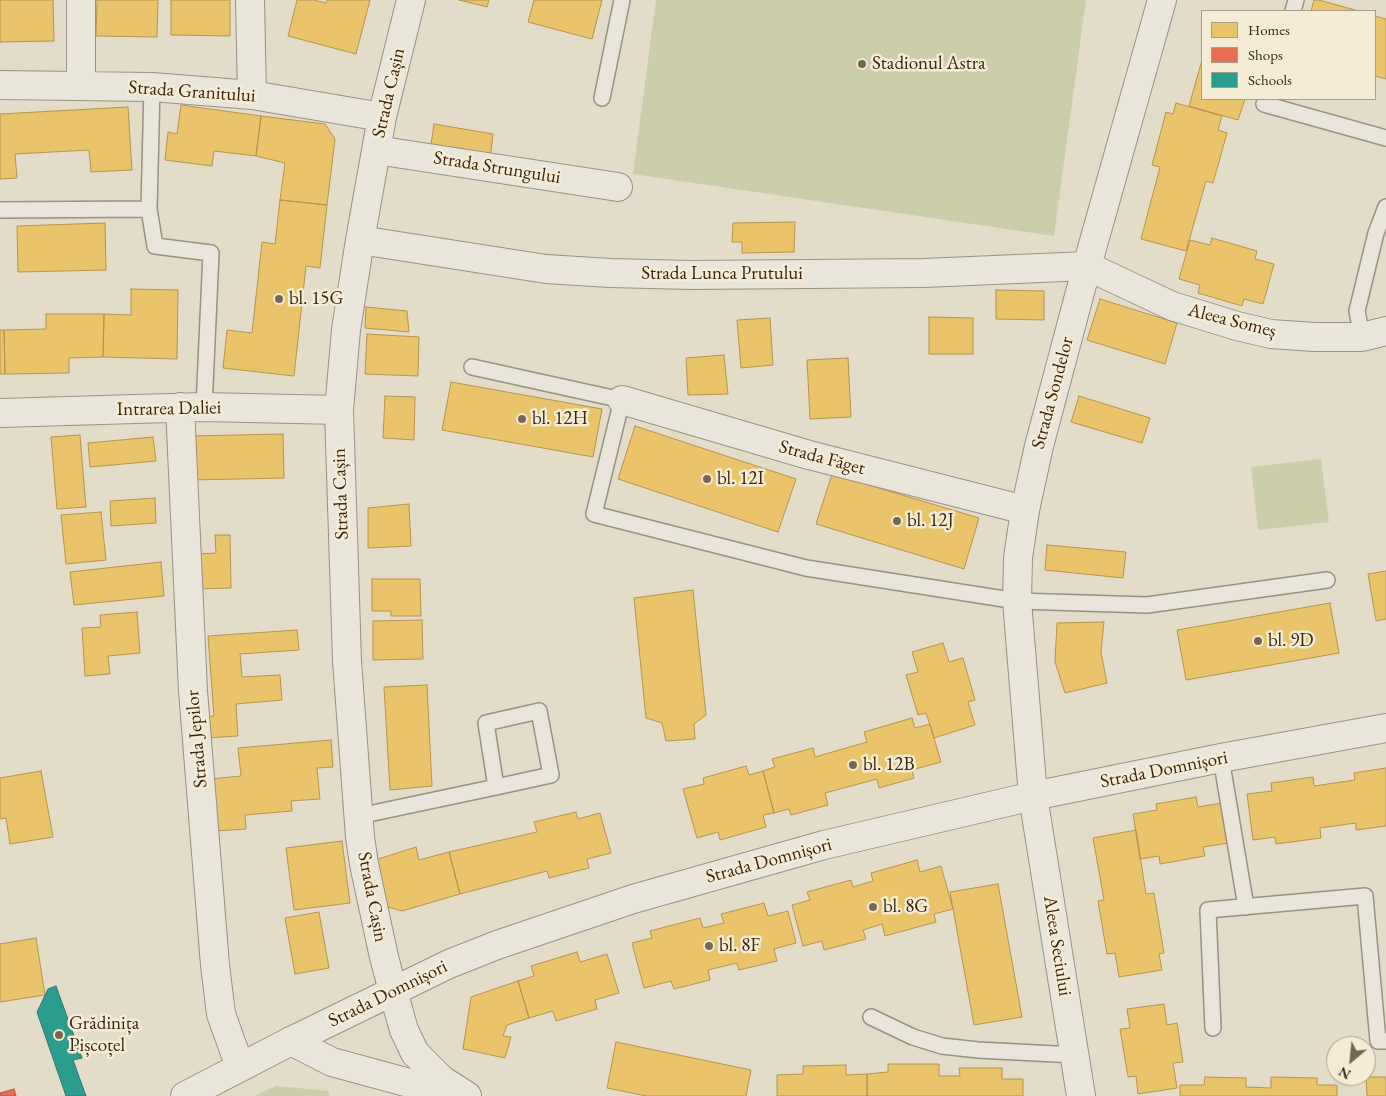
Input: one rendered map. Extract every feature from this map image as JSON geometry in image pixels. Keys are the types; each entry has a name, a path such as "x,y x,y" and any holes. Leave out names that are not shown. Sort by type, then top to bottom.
{"street":[{"path":"81,0 81,85"},
{"path":"250,0 252,96"},
{"name":"Strada Cașin","path":"411,0 382,117 346,330 339,410 346,661 358,816 364,864 393,991 404,1030 416,1053 442,1080 467,1096"},
{"name":"Strada Sondelor","path":"1033,796 1017,601 1018,558 1025,510 1039,446 1087,266 1162,0"},
{"name":"Strada Granitului","path":"0,85 81,85 152,88 252,96 382,117"},
{"name":"Strada Strungului","path":"376,150 618,187"},
{"name":"Strada Lunca Prutului","path":"360,240 546,269 610,274 691,276 924,273 1087,266"},
{"name":"Aleea Someș","path":"1087,266 1172,306 1237,326 1271,334 1314,337 1374,334"},
{"name":"Strada Făget","path":"622,400 809,455 1025,510"},
{"name":"Intrarea Daliei","path":"0,413 192,407 339,410"},
{"name":"Strada Jepilor","path":"192,407 193,691 215,965 221,1014 240,1067"},
{"name":"Strada Domnișori","path":"185,1096 393,991 497,945 633,899 824,845 1033,796 1221,758 1386,728"},
{"name":"Aleea Seciului","path":"1033,796 1082,1096"},
{"path":"291,1042 332,1062 457,1096"}],"lane":[{"path":"602,98 622,0"},
{"path":"152,88 149,209 155,246 211,253 192,407"},
{"path":"1266,100 1264,104 1386,138"},
{"path":"1374,334 1357,311 1376,233 1386,207"},
{"path":"0,210 149,209"},
{"path":"472,366 622,400 594,514 806,568 1017,601 1146,605 1327,580"},
{"path":"358,816 551,775 539,711 486,723 496,786"},
{"path":"1221,758 1246,907"},
{"path":"1213,1028 1208,910 1366,896 1378,1042 1386,1041"},
{"path":"871,1017 913,1037 942,1046 978,1050 1075,1055"}],"green space":[{"name":"Stadionul Astra","path":"656,0 1086,0 1054,236 633,174"},
{"path":"1321,459 1329,522 1258,530 1251,467"},
{"path":"276,1086 329,1091 329,1096 254,1096"}],"building: Homes":[{"path":"0,0 53,0 54,41 0,42"},
{"path":"97,0 158,0 157,37 96,36"},
{"path":"171,0 230,0 230,36 171,35"},
{"path":"297,0 314,0 326,3 327,0 370,0 356,54 288,36"},
{"path":"459,0 489,0 487,7"},
{"path":"534,0 602,0 592,39 528,22"},
{"path":"1314,0 1319,0 1355,10 1311,10"},
{"path":"1376,16 1386,19 1386,79 1376,76"},
{"path":"1201,64 1201,100 1245,100 1238,120 1189,106"},
{"path":"1176,103 1222,116 1218,130 1227,133 1213,183 1206,181 1186,251 1141,239 1160,167 1152,165 1166,112 1173,114"},
{"path":"181,105 261,116 256,156 214,151 212,166 165,160 168,132 177,134"},
{"path":"128,107 132,170 91,172 89,150 15,154 17,178 0,179 0,114"},
{"path":"261,116 325,124 335,139 327,205 280,200 285,163 256,156"},
{"path":"434,124 493,134 490,160 430,152"},
{"name":"bl. 15G","path":"280,200 327,205 320,268 306,266 294,376 223,368 227,330 252,333 262,242 275,244"},
{"path":"795,222 794,252 742,253 742,242 732,242 733,223"},
{"path":"105,223 106,270 18,272 17,226"},
{"path":"1212,238 1257,251 1255,259 1274,264 1263,304 1244,299 1242,306 1198,293 1200,285 1179,279 1190,240 1210,245"},
{"path":"131,289 178,290 177,359 103,357 104,314 131,315"},
{"path":"996,290 1044,291 1044,320 996,319"},
{"path":"1100,299 1177,323 1165,364 1087,340"},
{"path":"366,307 407,311 409,332 365,328"},
{"path":"46,314 104,314 103,357 69,358 69,373 5,374 4,330 46,329"},
{"path":"929,317 973,318 973,354 929,354"},
{"path":"770,318 773,365 741,368 737,320"},
{"path":"0,330 4,330 5,374 0,374"},
{"path":"367,334 419,337 418,376 365,374"},
{"path":"724,355 728,394 688,395 686,358"},
{"path":"848,358 851,417 810,419 807,360"},
{"name":"bl. 12H","path":"451,382 602,409 593,457 442,430"},
{"path":"385,396 415,397 414,440 383,438"},
{"path":"1079,396 1150,418 1142,443 1071,422"},
{"name":"bl. 12I","path":"635,426 796,479 778,532 618,479"},
{"path":"283,434 284,478 190,480 189,436"},
{"path":"80,435 86,507 57,509 51,437"},
{"path":"153,437 156,461 90,467 88,443"},
{"name":"bl. 12J","path":"832,474 979,518 964,569 816,524"},
{"path":"155,498 156,523 111,526 110,501"},
{"path":"409,504 411,546 368,548 368,508"},
{"path":"101,512 106,560 66,564 61,515"},
{"path":"215,535 230,535 231,588 196,589 195,554 216,553"},
{"path":"1047,545 1126,552 1123,578 1045,570"},
{"path":"161,562 164,596 74,605 70,572"},
{"path":"1386,571 1386,619 1376,621 1368,574"},
{"path":"372,579 420,579 421,616 391,616 391,611 372,611"},
{"path":"693,590 706,715 694,724 695,739 666,741 662,723 646,718 634,598"},
{"name":"bl. 9D","path":"1330,603 1339,653 1186,680 1177,630"},
{"path":"137,612 140,653 108,656 110,674 85,676 82,628 101,627 100,615"},
{"path":"422,620 423,659 373,660 373,621"},
{"path":"1104,622 1101,652 1107,683 1065,693 1055,662 1057,623"},
{"path":"297,630 299,650 240,654 242,677 280,675 282,700 236,704 238,736 205,738 203,717 214,716 208,636"},
{"path":"943,643 949,662 963,658 975,700 968,702 975,725 934,738 926,713 918,715 906,675 918,672 912,652"},
{"path":"427,685 432,786 390,790 384,687"},
{"name":"bl. 12B","path":"912,718 915,728 930,724 941,762 912,770 914,778 879,788 877,779 825,793 828,805 791,815 789,809 774,813 763,771 775,767 772,759 813,748 815,757 867,742 864,732"},
{"path":"331,740 333,767 317,768 320,799 291,801 292,811 245,815 246,829 216,831 211,779 241,776 238,748"},
{"path":"746,766 749,775 763,771 774,813 763,815 766,827 720,840 718,832 697,838 683,789 704,784 703,778"},
{"path":"1386,768 1386,826 1356,830 1356,823 1320,828 1321,838 1276,844 1275,837 1253,840 1247,794 1272,791 1271,783 1313,777 1314,786 1355,780 1354,773"},
{"path":"41,771 53,837 10,844 6,818 0,819 0,778"},
{"path":"1196,797 1198,807 1222,803 1229,843 1203,847 1205,856 1160,864 1159,856 1140,859 1133,814 1157,810 1156,804"},
{"path":"576,812 578,819 600,813 611,853 587,859 589,868 549,878 547,871 460,894 449,852 537,832 534,822"},
{"path":"1136,830 1146,894 1154,893 1164,953 1159,954 1162,970 1119,977 1115,953 1107,954 1098,901 1104,900 1093,838"},
{"path":"342,841 350,903 294,910 286,848"},
{"path":"416,847 419,860 449,852 460,894 402,911 388,907 380,893 375,860"},
{"name":"bl. 8G","path":"917,860 920,872 941,866 953,909 934,914 936,922 885,936 882,924 863,930 866,939 824,950 822,941 803,946 792,905 810,900 807,892 851,880 853,887 873,881 871,873"},
{"path":"998,884 1022,1017 974,1025 950,892"},
{"name":"bl. 8F","path":"764,903 768,916 788,911 796,943 774,949 777,961 739,970 737,963 708,970 710,980 674,989 671,981 644,988 632,943 652,938 650,931 700,918 703,928 724,923 721,914"},
{"path":"319,912 329,968 295,974 285,918"},
{"path":"36,938 45,995 0,1002 0,944"},
{"path":"577,952 580,962 607,954 619,993 595,1000 597,1009 556,1021 553,1011 529,1018 518,981 534,976 531,966"},
{"path":"518,981 529,1018 507,1025 503,1036 511,1037 505,1058 463,1049 471,997"},
{"path":"1164,1004 1167,1025 1177,1023 1183,1062 1173,1063 1177,1088 1138,1094 1136,1076 1128,1077 1120,1029 1130,1028 1127,1009"},
{"path":"616,1042 751,1070 746,1096 646,1096 607,1088"},
{"path":"888,1064 939,1064 939,1076 960,1076 959,1068 1002,1068 1002,1079 1023,1079 1023,1096 867,1096 867,1074 888,1072"},
{"path":"846,1065 846,1075 867,1074 867,1096 777,1096 777,1075 803,1074 803,1066"},
{"path":"1205,1077 1246,1078 1246,1087 1271,1088 1271,1077 1317,1078 1317,1085 1337,1086 1337,1096 1180,1096 1180,1085 1204,1085"},
{"path":"1376,1077 1386,1077 1386,1096 1367,1096 1366,1086 1376,1086"}],"building: Shops":[{"path":"14,1089 16,1096 0,1096 0,1093"}],"building: Schools":[{"name":"Grădinița Pișcoțel","path":"56,986 82,1058 73,1060 86,1096 66,1096 37,1012 48,989"}],"place":[{"name":"Stadionul Astra","path":"862,64"},
{"name":"bl. 15G","path":"279,299"},
{"name":"bl. 12H","path":"522,419"},
{"name":"bl. 12I","path":"707,479"},
{"name":"bl. 12J","path":"897,521"},
{"name":"bl. 9D","path":"1258,641"},
{"name":"bl. 12B","path":"853,765"},
{"name":"bl. 8G","path":"873,907"},
{"name":"bl. 8F","path":"709,946"},
{"name":"Grădinița Pișcoțel","path":"59,1035"}]}
